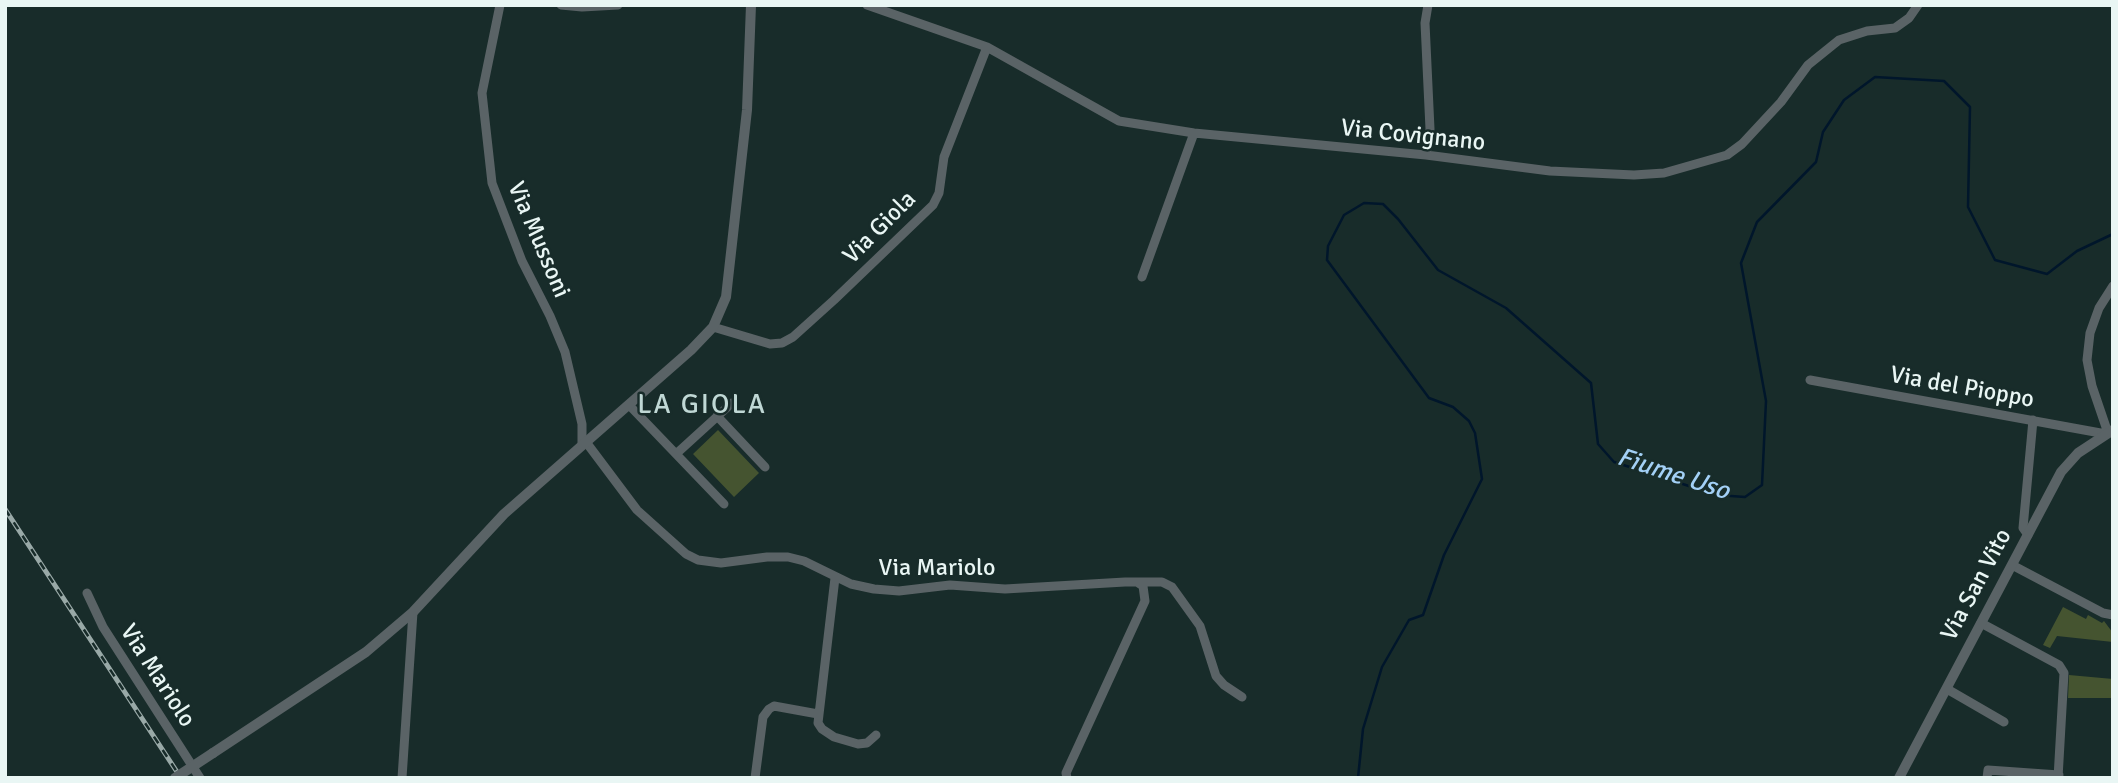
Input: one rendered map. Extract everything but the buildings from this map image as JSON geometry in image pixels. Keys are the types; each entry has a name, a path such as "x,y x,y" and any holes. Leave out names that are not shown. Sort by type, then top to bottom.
{"street":[{"name":"Via Mussoni","path":"500,5 482,93 492,183 522,261 565,352 584,444"},
{"path":"561,5 618,5"},
{"path":"175,778 366,652 413,612 504,514 691,350 713,327 726,297 747,110 751,5"},
{"name":"Via Covignano","path":"867,5 987,47 1119,121 1194,133 1426,155 1550,171 1634,175 1664,173 1727,155 1742,144 1781,102 1808,65 1839,40 1895,28 1909,18 1918,5"},
{"path":"1426,155 1430,121 1425,23 1428,5"},
{"name":"Via Giola","path":"713,327 770,344 782,343 793,337 933,205 939,193 944,157 987,47"},
{"path":"1142,277 1194,133"},
{"path":"2109,432 2092,386 2087,360 2090,333 2099,308 2113,286"},
{"name":"Via del Pioppo","path":"1810,380 2109,432"},
{"path":"676,454 732,403"},
{"path":"629,405 724,504"},
{"path":"717,416 765,467"},
{"path":"2028,534 2023,528 2033,420"},
{"name":"Via San Vito","path":"1899,778 2061,472 2078,453 2109,432"},
{"name":"Via Mariolo","path":"584,444 637,510 686,554 698,560 721,563 767,556 788,557 804,561 835,578 874,589 899,591 950,585 1006,589 1162,582 1172,587 1200,626 1216,676 1242,697"},
{"path":"2012,565 2103,613 2113,615"},
{"path":"835,578 818,723 834,737 858,744 867,743 876,735"},
{"path":"1067,778 1066,773 1145,601 1143,586 1137,582"},
{"name":"Via Mariolo","path":"87,593 103,627 200,778"},
{"path":"402,778 413,612"},
{"path":"1981,623 2059,665 2064,673 2059,777 1988,770 1987,778"},
{"path":"1947,689 2004,722"},
{"path":"755,778 763,717 769,709 774,706 818,714"}],"green space":[{"path":"718,430 759,473 734,497 693,454"},
{"path":"2063,607 2086,619 2088,615 2102,623 2104,621 2113,633 2113,642 2057,636 2050,648 2043,645"},
{"path":"2069,675 2113,679 2113,698 2068,698"}],"waterway":[{"name":"Fiume Uso","path":"1358,778 1363,729 1382,667 1409,620 1423,615 1444,555 1482,479 1475,433 1469,421 1453,407 1429,398 1327,260 1328,246 1344,215 1364,203 1383,204 1438,270 1506,308 1591,383 1598,444 1614,462 1717,495 1745,497 1762,485 1766,401 1741,263 1757,222 1816,162 1823,132 1844,100 1875,77 1944,81 1970,107 1968,207 1995,260 2047,274 2077,251 2113,234"}],"railway":[{"path":"5,509 181,778"}],"district":[{"name":"LA GIOLA","path":"702,406"}]}
